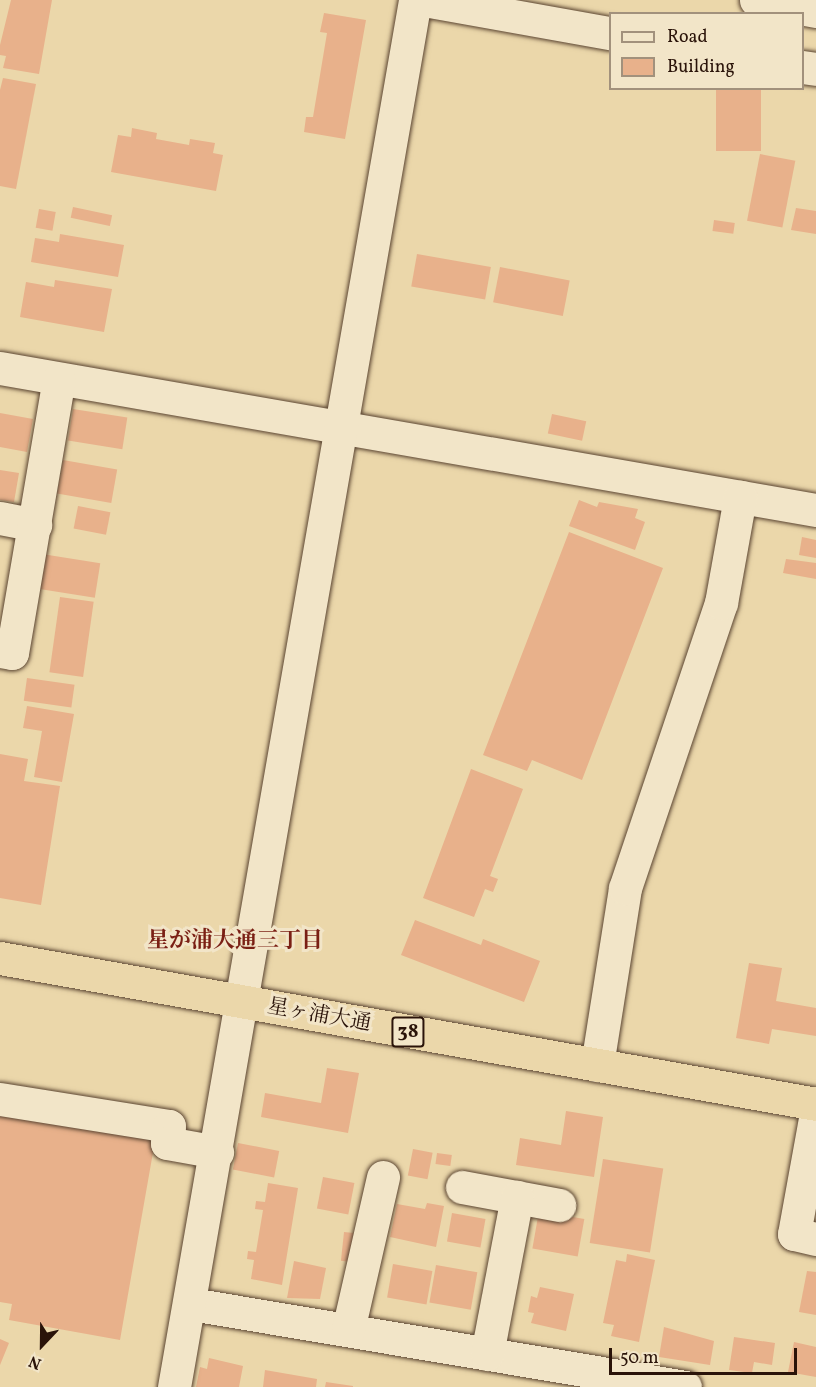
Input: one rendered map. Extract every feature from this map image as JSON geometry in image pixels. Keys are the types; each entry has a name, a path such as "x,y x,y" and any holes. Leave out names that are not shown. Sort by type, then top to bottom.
{"highway":[{"name":"星ヶ浦大通","path":"0,958 816,1104"}],"street":[{"path":"174,1387 191,1304 416,0"},
{"path":"424,0 609,33"},
{"path":"756,0 816,11"},
{"path":"0,368 340,430 816,510"},
{"path":"0,651 12,653 59,379"},
{"path":"597,1065 625,888 721,603 740,497"},
{"path":"0,518 35,525"},
{"path":"0,1099 169,1126 167,1143 217,1152"},
{"path":"816,1113 794,1234 816,1239"},
{"path":"348,1330 383,1177"},
{"path":"462,1187 559,1205"},
{"path":"487,1354 517,1197"},
{"path":"191,1304 686,1387"}],"building":[{"path":"11,0 52,0 39,74 3,68 6,56 0,55 0,45"},
{"path":"324,13 366,20 345,139 304,132 306,117 313,117 327,33 320,32"},
{"path":"3,78 36,84 16,189 0,186 0,90"},
{"path":"716,90 761,90 761,151 716,151"},
{"path":"132,128 157,133 156,139 189,145 190,139 215,143 213,153 223,155 216,191 111,172 118,135 131,137"},
{"path":"760,154 795,161 782,228 747,221"},
{"path":"73,207 112,215 110,226 71,218"},
{"path":"796,208 816,211 816,234 791,230"},
{"path":"39,209 56,212 52,231 36,228"},
{"path":"714,220 735,223 733,234 712,231"},
{"path":"60,234 124,245 118,277 31,262 35,238 59,242"},
{"path":"417,254 491,267 485,300 411,286"},
{"path":"500,267 570,281 563,316 493,302"},
{"path":"55,280 112,289 104,332 20,317 26,282 54,287"},
{"path":"73,409 127,418 122,449 68,441"},
{"path":"0,413 33,419 27,452 0,447"},
{"path":"552,414 586,421 582,441 548,434"},
{"path":"63,460 117,470 111,503 57,493"},
{"path":"0,470 19,473 14,502 0,500"},
{"path":"579,500 597,507 599,502 638,509 635,518 645,522 635,550 569,526"},
{"path":"78,506 110,512 106,535 74,529"},
{"path":"569,532 663,568 582,780 532,760 527,771 483,755"},
{"path":"802,537 816,540 816,558 799,555"},
{"path":"42,554 100,563 95,598 37,589"},
{"path":"786,559 816,563 816,579 783,573"},
{"path":"60,597 94,602 83,677 49,672"},
{"path":"27,678 75,685 71,707 24,701"},
{"path":"27,706 74,714 62,782 34,777 42,731 23,728"},
{"path":"0,754 28,759 24,781 60,786 41,905 0,898"},
{"path":"471,769 523,789 490,876 498,879 493,892 485,889 474,917 423,898"},
{"path":"415,920 481,945 483,939 540,961 524,1002 401,955"},
{"path":"749,963 782,968 776,1001 816,1008 816,1036 772,1029 769,1044 736,1038"},
{"path":"327,1068 359,1073 348,1133 261,1117 265,1093 321,1103"},
{"path":"566,1111 603,1117 594,1177 516,1165 520,1138 561,1145"},
{"path":"0,1114 155,1141 120,1340 9,1320 12,1304 0,1302"},
{"path":"238,1143 279,1151 274,1178 233,1170"},
{"path":"413,1149 433,1153 427,1179 408,1176"},
{"path":"437,1153 452,1155 450,1166 435,1164"},
{"path":"603,1159 663,1169 650,1252 590,1243"},
{"path":"323,1177 354,1183 348,1215 317,1208"},
{"path":"268,1183 298,1188 282,1285 251,1279 254,1260 247,1259 248,1251 256,1252 263,1210 255,1209 256,1201 265,1202"},
{"path":"427,1203 444,1206 436,1247 390,1237 397,1204 425,1209"},
{"path":"539,1211 584,1219 578,1256 532,1248"},
{"path":"452,1213 485,1219 480,1247 447,1242"},
{"path":"344,1232 354,1233 351,1262 341,1261"},
{"path":"627,1254 655,1260 639,1342 611,1336 614,1325 603,1323 616,1260 626,1262"},
{"path":"294,1261 326,1268 320,1299 287,1298"},
{"path":"393,1264 432,1271 426,1304 387,1297"},
{"path":"436,1265 477,1272 471,1310 429,1302"},
{"path":"807,1271 816,1272 816,1315 799,1312"},
{"path":"540,1287 574,1294 566,1331 531,1323 534,1313 528,1312 531,1296 537,1298"},
{"path":"664,1327 714,1341 710,1365 659,1357"},
{"path":"734,1337 775,1343 772,1365 754,1362 752,1373 729,1370"},
{"path":"0,1339 9,1343 0,1365"},
{"path":"794,1342 816,1347 816,1377 788,1372"},
{"path":"209,1358 243,1366 239,1387 196,1387 200,1367 207,1369"},
{"path":"265,1370 317,1379 316,1387 263,1387"},
{"path":"326,1382 353,1386 353,1387 325,1387"}],"district":[{"name":"星が浦大通三丁目","path":"235,942"}]}
